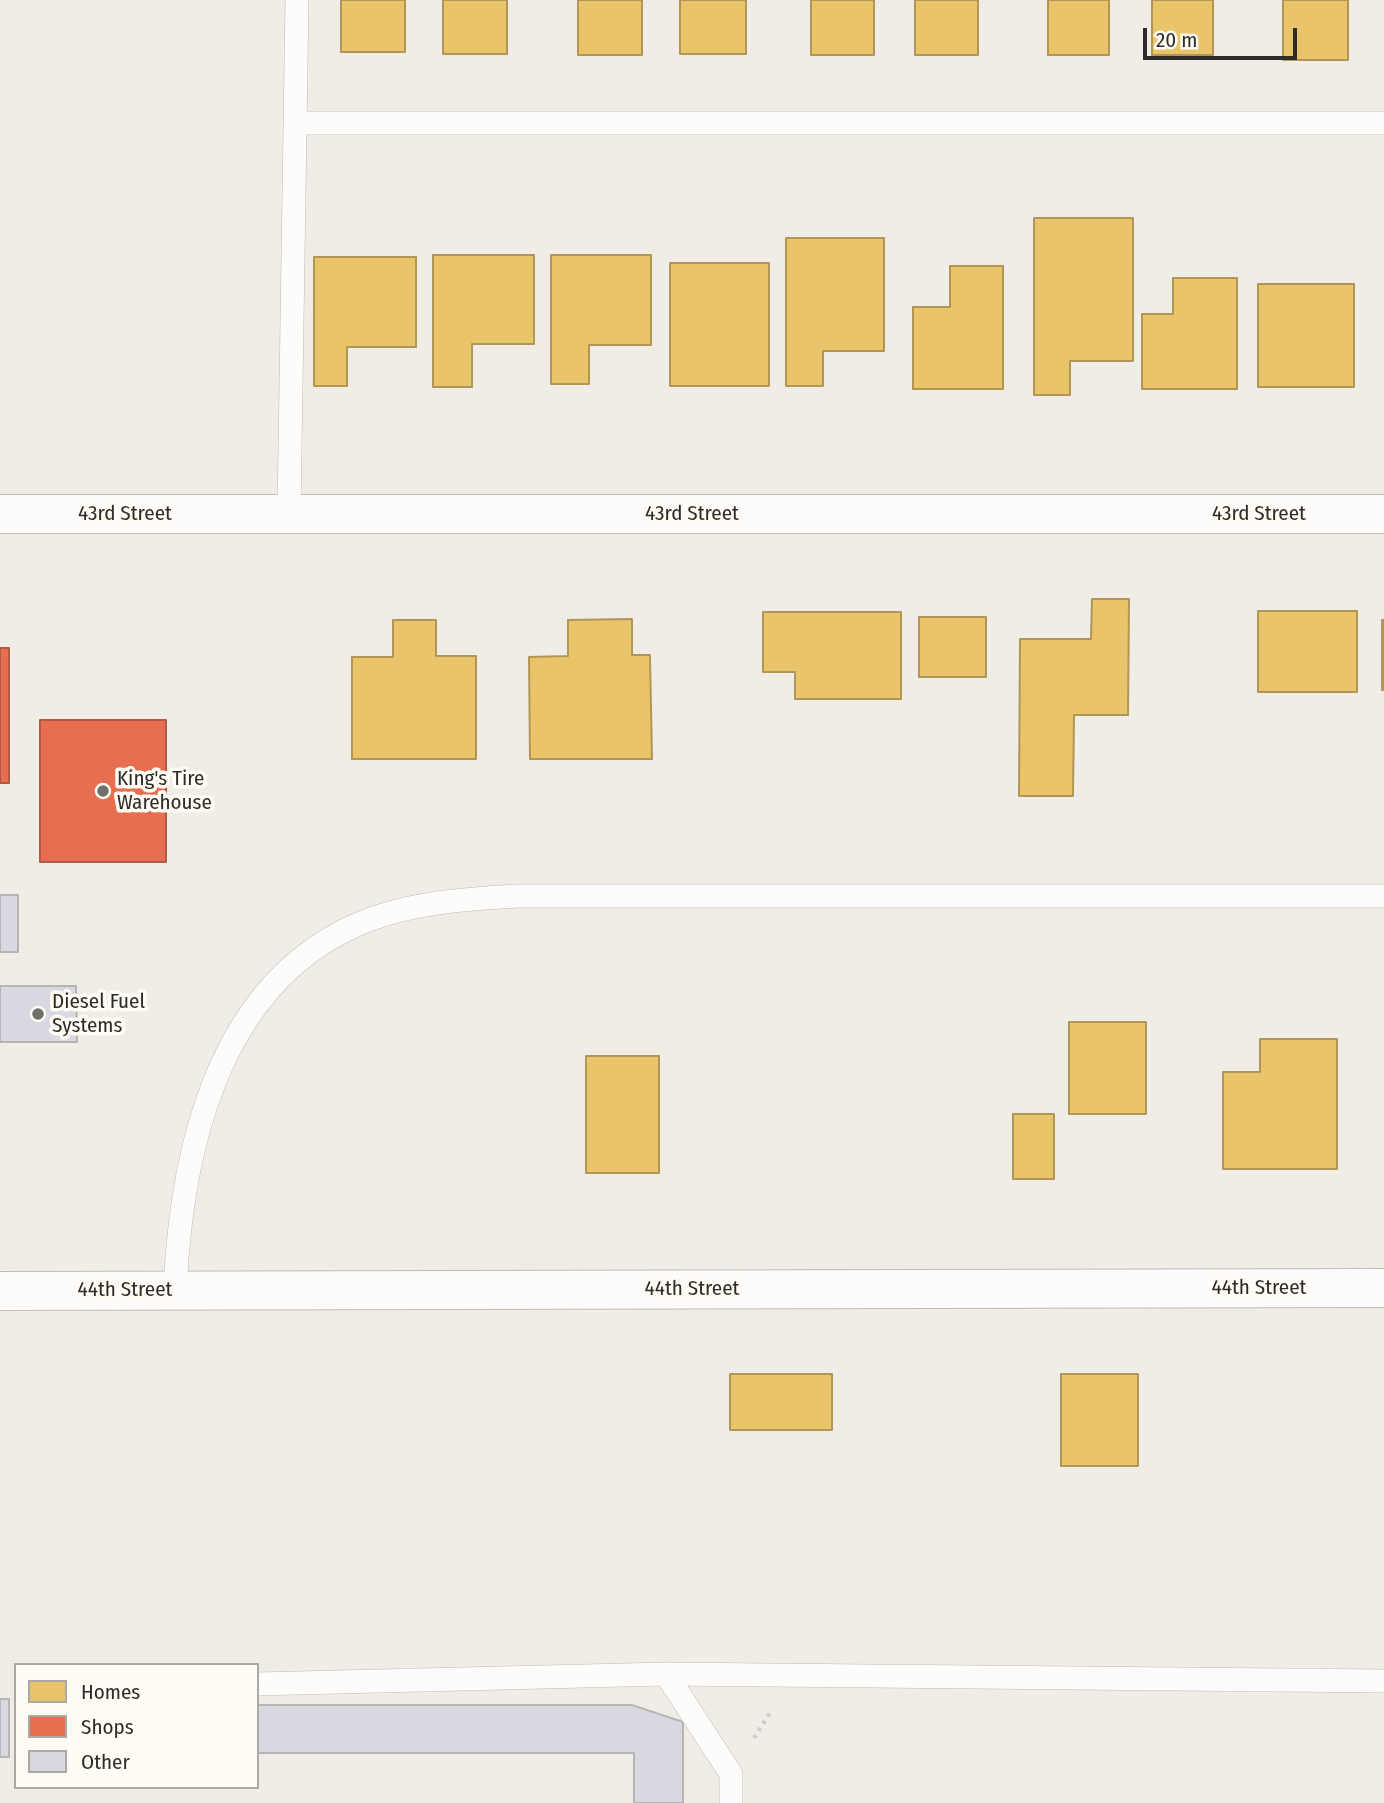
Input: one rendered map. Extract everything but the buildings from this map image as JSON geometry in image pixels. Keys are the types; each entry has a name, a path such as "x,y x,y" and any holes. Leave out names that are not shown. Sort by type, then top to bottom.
{"street":[{"name":"43rd Street","path":"0,514 1384,514"},
{"name":"44th Street","path":"0,1290 1384,1288"}],"lane":[{"path":"289,514 297,0"},
{"path":"295,123 1384,123"},
{"path":"175,1290 177,1243 206,1096 257,1001 298,958 352,927 404,910 453,900 518,896 1384,896"},
{"path":"666,1674 731,1774 731,1803"},
{"path":"259,1684 666,1674 1384,1681"}],"path":[{"path":"731,1774 769,1714 822,1675"}],"place":[{"name":"King's Tire Warehouse","path":"103,791"},
{"name":"Diesel Fuel Systems","path":"38,1014"}]}
